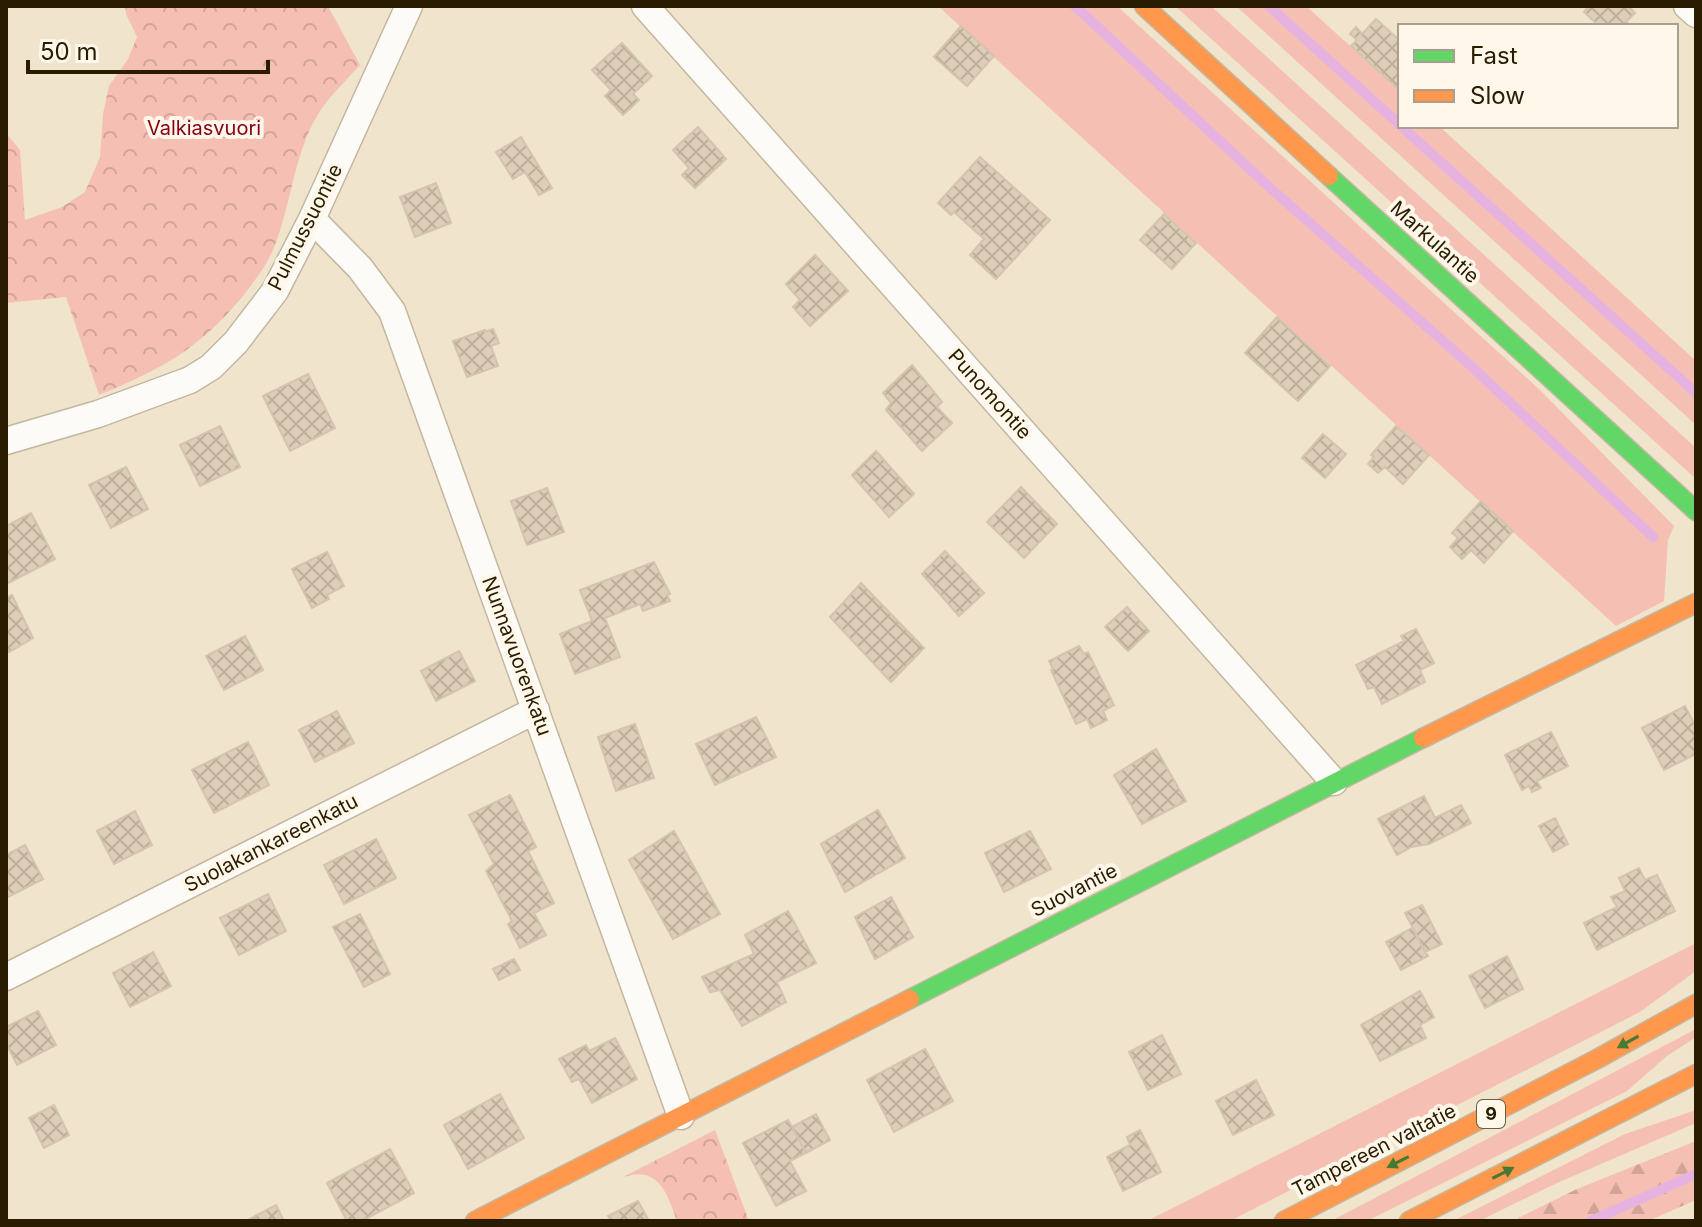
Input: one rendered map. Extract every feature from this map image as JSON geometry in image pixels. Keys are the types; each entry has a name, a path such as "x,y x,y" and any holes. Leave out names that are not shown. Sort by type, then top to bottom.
{"main road":[{"name":"Markulantie","path":"1144,6 1696,511"},
{"name":"Suovantie","path":"475,1221 1334,782 1696,603"},
{"name":"Tampereen valtatie","path":"1284,1221 1597,1059 1696,1004"},
{"path":"1409,1221 1696,1074"}],"street":[{"name":"Pulmussuontie","path":"6,441 111,410 190,380 211,367 236,342 275,291 312,219 409,6"},
{"name":"Punomontie","path":"645,6 1334,782"},
{"path":"1687,6 1696,14"},
{"name":"Nunnavuorenkatu","path":"312,219 360,268 392,311 681,1116"},
{"name":"Suolakankareenkatu","path":"6,977 536,710"}],"green space":[{"name":"Valkiasvuori","path":"125,6 328,6 360,65 317,116 297,165 273,250 243,296 211,330 178,356 99,395 66,297 6,303 6,133 20,150 25,220 62,207 85,192 100,157 103,114 109,86 128,59 137,37"},
{"path":"938,6 1117,6 1539,389 1674,526 1668,540 1664,601 1616,626"},
{"path":"1175,6 1211,6 1696,448 1696,479"},
{"path":"1236,6 1306,6 1398,89 1398,128 1441,128 1696,361 1696,425"},
{"path":"1696,943 1696,971 1640,1012 1230,1221 1147,1221"},
{"path":"1696,1029 1696,1037 1667,1056 1627,1091 1367,1221 1331,1221"},
{"path":"1696,1110 1696,1123 1557,1183 1479,1221 1453,1221 1625,1134"},
{"path":"715,1130 749,1221 677,1221 665,1191 652,1178 634,1175 621,1178"},
{"path":"1696,1141 1696,1200 1648,1221 1520,1221 1518,1218 1577,1189"}],"building":[{"path":"1589,6 1628,6 1635,13 1626,22 1628,24 1597,24 1584,12"},
{"path":"1376,19 1398,37 1398,89 1351,46 1357,40 1350,34 1356,27 1362,34"},
{"path":"961,26 994,56 967,86 934,57"},
{"path":"622,43 652,76 633,94 639,100 623,115 605,96 611,90 592,70"},
{"path":"698,127 726,159 695,188 682,175 689,168 673,150"},
{"path":"521,137 552,188 539,195 525,172 513,179 496,152"},
{"path":"980,157 1050,220 996,279 970,255 984,239 954,212 951,215 938,203"},
{"path":"436,183 451,223 415,237 400,197"},
{"path":"1164,214 1196,243 1172,269 1140,240"},
{"path":"815,255 848,291 810,326 793,307 800,300 786,284"},
{"path":"1277,317 1330,366 1298,401 1245,353"},
{"path":"493,329 499,343 491,346 498,366 467,377 453,341"},
{"path":"912,365 942,402 937,407 952,423 922,451 886,410 891,403 883,393"},
{"path":"308,374 335,428 290,451 263,396"},
{"path":"220,426 240,467 200,486 180,445"},
{"path":"1396,426 1429,455 1403,484 1385,467 1378,473 1368,464 1374,457 1371,455"},
{"path":"1323,434 1346,454 1325,478 1302,458"},
{"path":"876,451 914,494 889,517 852,475"},
{"path":"126,467 148,509 111,528 89,485"},
{"path":"1021,487 1057,524 1024,558 987,522"},
{"path":"547,488 564,532 527,545 511,501"},
{"path":"1481,501 1513,531 1484,563 1471,550 1462,559 1450,547 1458,538 1452,533"},
{"path":"31,513 55,559 6,584 6,526"},
{"path":"945,551 984,593 959,616 922,574"},
{"path":"327,552 344,586 312,608 292,569"},
{"path":"654,562 670,594 667,595 670,601 643,611 640,604 605,618 620,657 575,674 560,634 592,621 580,590"},
{"path":"861,583 924,648 891,682 830,617"},
{"path":"12,595 33,638 9,652 6,646 6,598"},
{"path":"1127,607 1149,631 1128,651 1105,627"},
{"path":"1416,629 1434,663 1420,670 1425,682 1382,704 1374,687 1368,689 1356,665 1404,641 1401,636"},
{"path":"245,636 263,670 224,690 206,656"},
{"path":"1079,646 1084,654 1088,652 1114,705 1103,711 1107,720 1091,728 1087,719 1076,724 1049,661"},
{"path":"459,651 475,681 436,701 421,671"},
{"path":"1685,706 1696,727 1696,754 1664,770 1642,728"},
{"path":"337,711 354,743 315,762 299,730"},
{"path":"756,717 776,757 715,785 696,744"},
{"path":"635,724 654,778 616,791 598,737"},
{"path":"1551,732 1568,766 1537,781 1541,788 1532,792 1529,786 1522,790 1505,755"},
{"path":"248,742 269,785 214,813 192,770"},
{"path":"1156,749 1186,801 1142,824 1114,775"},
{"path":"510,795 536,847 528,851 554,903 534,913 546,935 520,948 508,924 512,921 486,871 494,864 469,815"},
{"path":"1424,796 1435,818 1461,805 1471,823 1429,844 1411,847 1397,855 1378,819"},
{"path":"878,810 905,858 845,892 821,844"},
{"path":"135,811 152,845 114,864 97,831"},
{"path":"1555,818 1568,844 1553,852 1539,826"},
{"path":"674,831 720,914 673,939 629,860"},
{"path":"1030,831 1051,869 1004,892 985,853"},
{"path":"376,839 396,878 344,904 324,865"},
{"path":"25,845 43,879 6,898 6,855"},
{"path":"1639,868 1645,880 1657,875 1675,911 1597,950 1584,923 1617,907 1611,897 1625,891 1619,878"},
{"path":"268,894 286,931 239,955 220,918"},
{"path":"891,897 913,937 875,959 855,917"},
{"path":"1422,905 1442,944 1425,952 1405,913"},
{"path":"788,911 816,963 777,982 786,1002 742,1026 720,990 710,992 702,977 754,954 745,935"},
{"path":"360,914 390,974 364,987 333,927"},
{"path":"1412,928 1428,956 1401,970 1386,942"},
{"path":"153,952 171,986 130,1007 113,973"},
{"path":"1507,956 1523,989 1485,1008 1469,976"},
{"path":"514,959 520,970 499,980 493,969"},
{"path":"1420,991 1434,1017 1420,1025 1426,1038 1380,1061 1361,1025"},
{"path":"38,1011 56,1045 17,1065 6,1043 6,1027"},
{"path":"1162,1035 1181,1074 1148,1090 1129,1052"},
{"path":"615,1038 637,1079 592,1103 579,1079 572,1082 559,1059 586,1045 589,1051"},
{"path":"925,1049 953,1101 894,1132 867,1080"},
{"path":"1256,1080 1274,1115 1233,1135 1216,1101"},
{"path":"500,1094 524,1138 468,1169 444,1125"},
{"path":"54,1105 69,1135 44,1148 29,1118"},
{"path":"816,1114 830,1140 790,1161 806,1191 776,1206 743,1143 788,1120 792,1127"},
{"path":"816,1114 830,1140 806,1153 792,1127"},
{"path":"1140,1130 1161,1172 1123,1191 1107,1157 1130,1145 1127,1137"},
{"path":"390,1149 414,1193 362,1221 347,1221 327,1183"},
{"path":"638,1201 649,1221 611,1221 608,1216"},
{"path":"276,1205 284,1221 246,1221"}],"waterway":[{"path":"1075,6 1267,185 1470,365 1653,537"},
{"path":"1269,6 1398,123"},
{"path":"1403,128 1696,393"},
{"path":"1591,1221 1696,1174"}],"traffic: fast":[{"path":"1329,176 1696,511"},
{"path":"910,999 1423,738"}],"traffic: slow":[{"path":"1144,6 1329,176"},
{"path":"1423,738 1696,603"},
{"path":"475,1221 910,999"},
{"path":"1284,1221 1597,1059 1696,1004"},
{"path":"1409,1221 1696,1074"}]}
